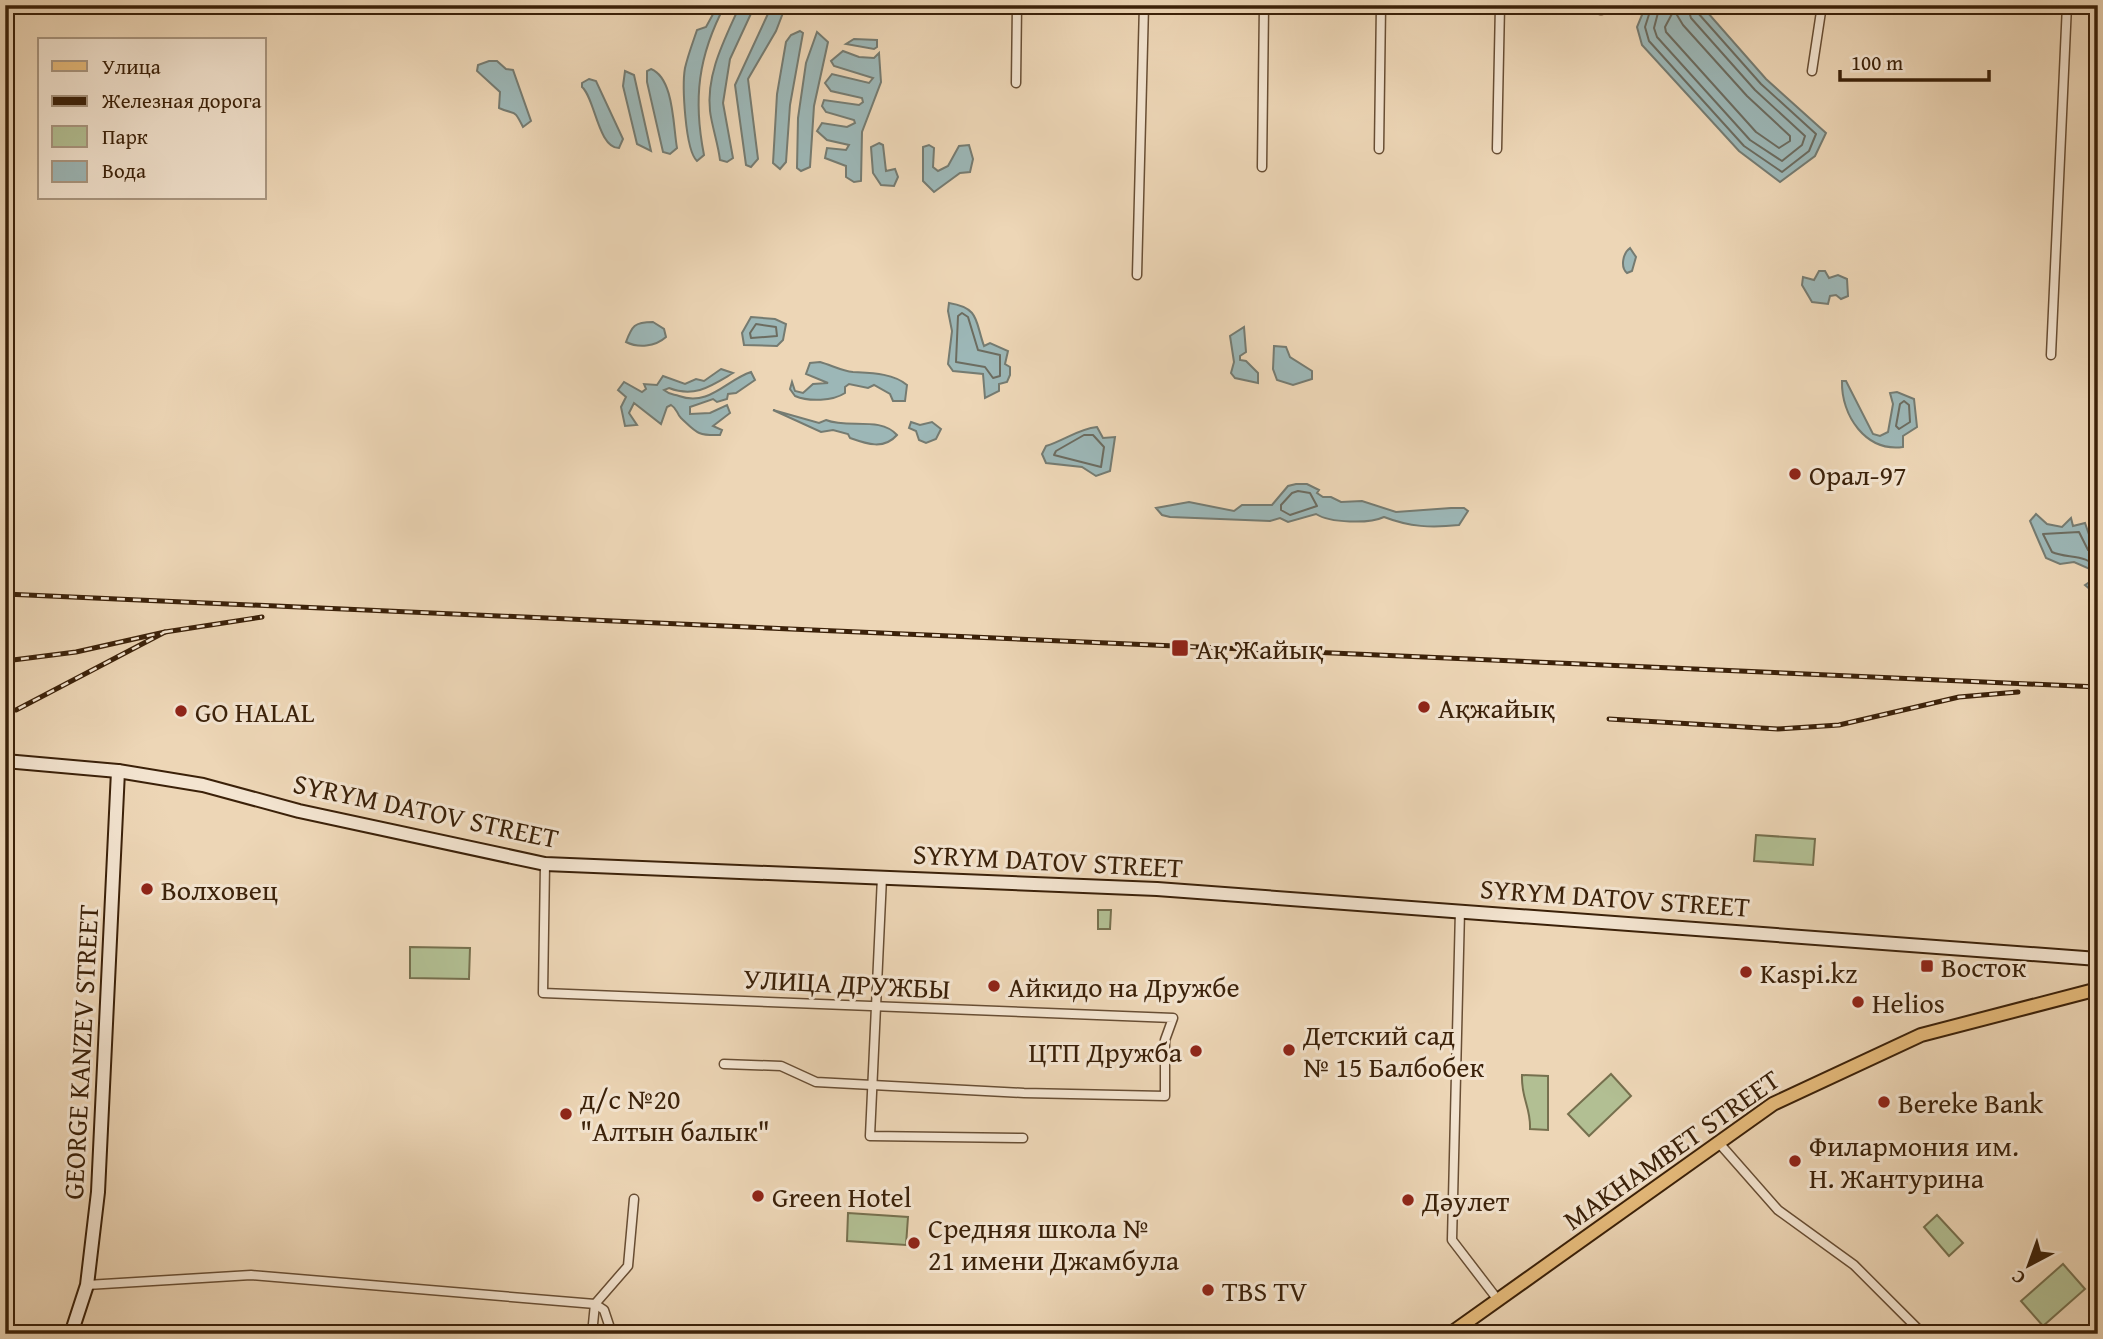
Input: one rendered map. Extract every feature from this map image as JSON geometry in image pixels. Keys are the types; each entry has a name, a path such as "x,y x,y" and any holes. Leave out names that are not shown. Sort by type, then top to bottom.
{"main road":[{"name":"SYRYM DATOV STREET","path":"5,761 118,771 203,785 299,811 545,864 1157,889 2098,959"},
{"name":"GEORGE KANZEV STREET","path":"71,1334 88,1285 101,1138 118,771"},
{"name":"MAKHAMBET STREET","path":"1450,1334 1773,1104 1921,1035 2098,989"}],"street":[{"path":"1016,83 1017,5"},
{"path":"1137,275 1144,5"},
{"path":"1262,167 1264,5"},
{"path":"1378,149 1381,5"},
{"path":"1497,149 1500,5"},
{"path":"1812,71 1822,5"},
{"path":"2051,355 2067,5"},
{"name":"УЛИЦА ДРУЖБЫ","path":"545,864 543,993 1173,1018 1165,1040 1165,1096 1024,1093 816,1082 780,1066 724,1064"},
{"path":"882,877 870,1136 1023,1138"},
{"path":"1460,910 1452,1240 1498,1300"},
{"path":"1719,1143 1778,1210 1854,1265 1923,1334"},
{"path":"592,1334 595,1304 628,1266 634,1199"},
{"path":"88,1285 251,1275 595,1304 604,1310 612,1334"}],"green space":[{"path":"1756,835 1815,839 1813,865 1754,861"},
{"path":"1098,910 1111,910 1110,929 1098,929"},
{"path":"410,947 470,948 469,979 410,978"},
{"path":"1611,1074 1631,1096 1589,1136 1568,1114"},
{"path":"1522,1075 1548,1076 1548,1130 1530,1129"},
{"path":"848,1213 908,1217 906,1245 847,1241"},
{"path":"1937,1215 1963,1243 1949,1256 1924,1227"},
{"path":"2063,1264 2085,1289 2043,1326 2021,1301"}],"water":[{"path":"718,5 725,5 709,42 700,78 699,115 704,155 697,161 687,131 685,68 697,30 706,27"},
{"path":"740,5 755,5 730,59 723,103 733,158 727,162 720,160 711,117 711,83 718,56"},
{"path":"772,5 786,5 776,31 748,79 758,159 751,167 746,165 735,85"},
{"path":"1646,5 1701,5 1766,79 1826,133 1815,156 1780,182 1739,151 1642,45 1637,27"},
{"path":"800,31 803,33 790,105 786,162 780,169 773,163 777,94 786,42 791,35"},
{"path":"817,32 828,42 814,106 810,167 801,171 797,168 798,118 806,63"},
{"path":"854,39 877,40 877,47 874,49 846,44"},
{"path":"843,51 859,57 874,58 879,53 881,82 862,132 861,181 854,182 846,177 846,166 825,158 827,148 846,150 849,145 827,140 817,131 822,123 847,127 855,123 854,120 826,112 822,106 824,100 859,105 863,102 862,98 831,91 825,83 832,74 869,83 873,78 834,66 831,61"},
{"path":"497,61 506,69 513,70 531,121 523,127 514,113 499,108 500,92 477,71 478,65"},
{"path":"651,69 659,74 664,82 671,104 677,148 670,154 663,152 647,82 647,71"},
{"path":"625,71 634,75 651,151 637,144 623,86"},
{"path":"589,79 596,81 623,139 619,148 612,146 601,132 582,87 582,83"},
{"path":"879,143 883,145 886,171 895,169 898,177 894,186 881,185 873,173 871,147"},
{"path":"929,145 934,148 933,167 938,171 948,166 959,146 969,145 973,159 970,172 960,173 934,192 923,181 923,147"},
{"path":"1630,248 1636,257 1632,271 1627,273 1623,260"},
{"path":"1819,271 1825,271 1829,278 1838,275 1847,279 1848,296 1841,299 1836,295 1830,296 1828,304 1812,302 1802,285 1803,277 1814,280"},
{"path":"949,303 971,312 984,346 990,343 1008,351 1005,364 1010,367 1010,375 1007,382 999,384 999,391 985,398 983,374 953,371 948,364 952,331"},
{"path":"751,317 775,319 786,324 783,340 777,346 744,345 742,333"},
{"path":"653,322 664,329 666,337 646,346 626,342 635,326"},
{"path":"1244,327 1246,352 1240,356 1240,360 1246,361 1258,373 1258,383 1235,378 1231,373 1234,362 1230,336"},
{"path":"1274,346 1286,347 1290,357 1312,371 1312,379 1293,385 1277,380 1273,369"},
{"path":"820,362 849,371 895,378 907,385 905,401 893,401 890,394 874,385 868,388 849,384 845,387 845,393 840,396 821,400 795,396 790,389 792,382 795,391 803,393 813,384 828,383 806,374 810,363"},
{"path":"721,369 733,373 695,391 669,388 664,390 671,394 699,398 751,372 755,380 736,393 728,394 727,399 717,402 713,399 690,407 690,414 710,413 727,405 730,413 713,426 722,430 720,435 698,432 681,418 671,405 667,407 661,424 634,403 629,413 637,425 625,426 621,407 626,397 618,390 624,382 642,392 646,389 644,384 657,385 663,376 685,384 696,379 704,381"},
{"path":"1842,381 1846,381 1873,434 1880,436 1888,432 1893,404 1890,393 1897,392 1914,399 1917,427 1903,436 1903,447 1878,444 1858,429 1846,407"},
{"path":"773,410 819,423 826,420 873,424 890,429 897,435 887,443 869,444 833,430 821,432"},
{"path":"911,422 920,425 932,422 941,429 936,439 926,443 919,440 916,431 909,428"},
{"path":"1097,427 1103,438 1115,437 1110,471 1096,476 1082,467 1046,463 1042,454 1046,446"},
{"path":"1307,484 1319,490 1317,493 1323,497 1331,497 1341,502 1362,501 1396,512 1451,508 1464,508 1468,511 1459,525 1430,526 1412,525 1384,517 1350,522 1316,514 1288,522 1280,518 1270,521 1170,517 1162,515 1156,508 1189,502 1234,511 1242,505 1272,505 1288,486"},
{"path":"2036,514 2047,524 2062,527 2071,518 2073,526 2085,523 2093,546 2098,546 2098,596 2085,585 2094,579 2090,569 2074,562 2060,564 2046,558 2030,521"}],"railway":[{"path":"5,594 2098,687"},
{"path":"165,632 262,617"},
{"path":"5,661 76,652 165,632 16,710"},
{"path":"1609,719 1778,729 1839,725 1959,697 2018,692"}],"place":[{"name":"Орал-97","path":"1795,474"},
{"name":"Ақ Жайық","path":"1180,648"},
{"name":"Ақжайық","path":"1424,707"},
{"name":"GO HALAL","path":"181,711"},
{"name":"Волховец","path":"147,889"},
{"name":"Восток","path":"1927,966"},
{"name":"Kaspi.kz","path":"1746,972"},
{"name":"Айкидо на Дружбе","path":"994,986"},
{"name":"Helios","path":"1858,1002"},
{"name":"Детский сад № 15 Балбобек","path":"1289,1050"},
{"name":"ЦТП Дружба","path":"1196,1051"},
{"name":"Bereke Bank","path":"1884,1102"},
{"name":"д/с №20 \"Алтын балык\"","path":"566,1114"},
{"name":"Филармония им. Н. Жантурина","path":"1795,1161"},
{"name":"Green Hotel","path":"758,1196"},
{"name":"Дәулет","path":"1408,1200"},
{"name":"Средняя школа № 21 имени Джамбула","path":"914,1243"},
{"name":"TBS TV","path":"1208,1290"}]}
